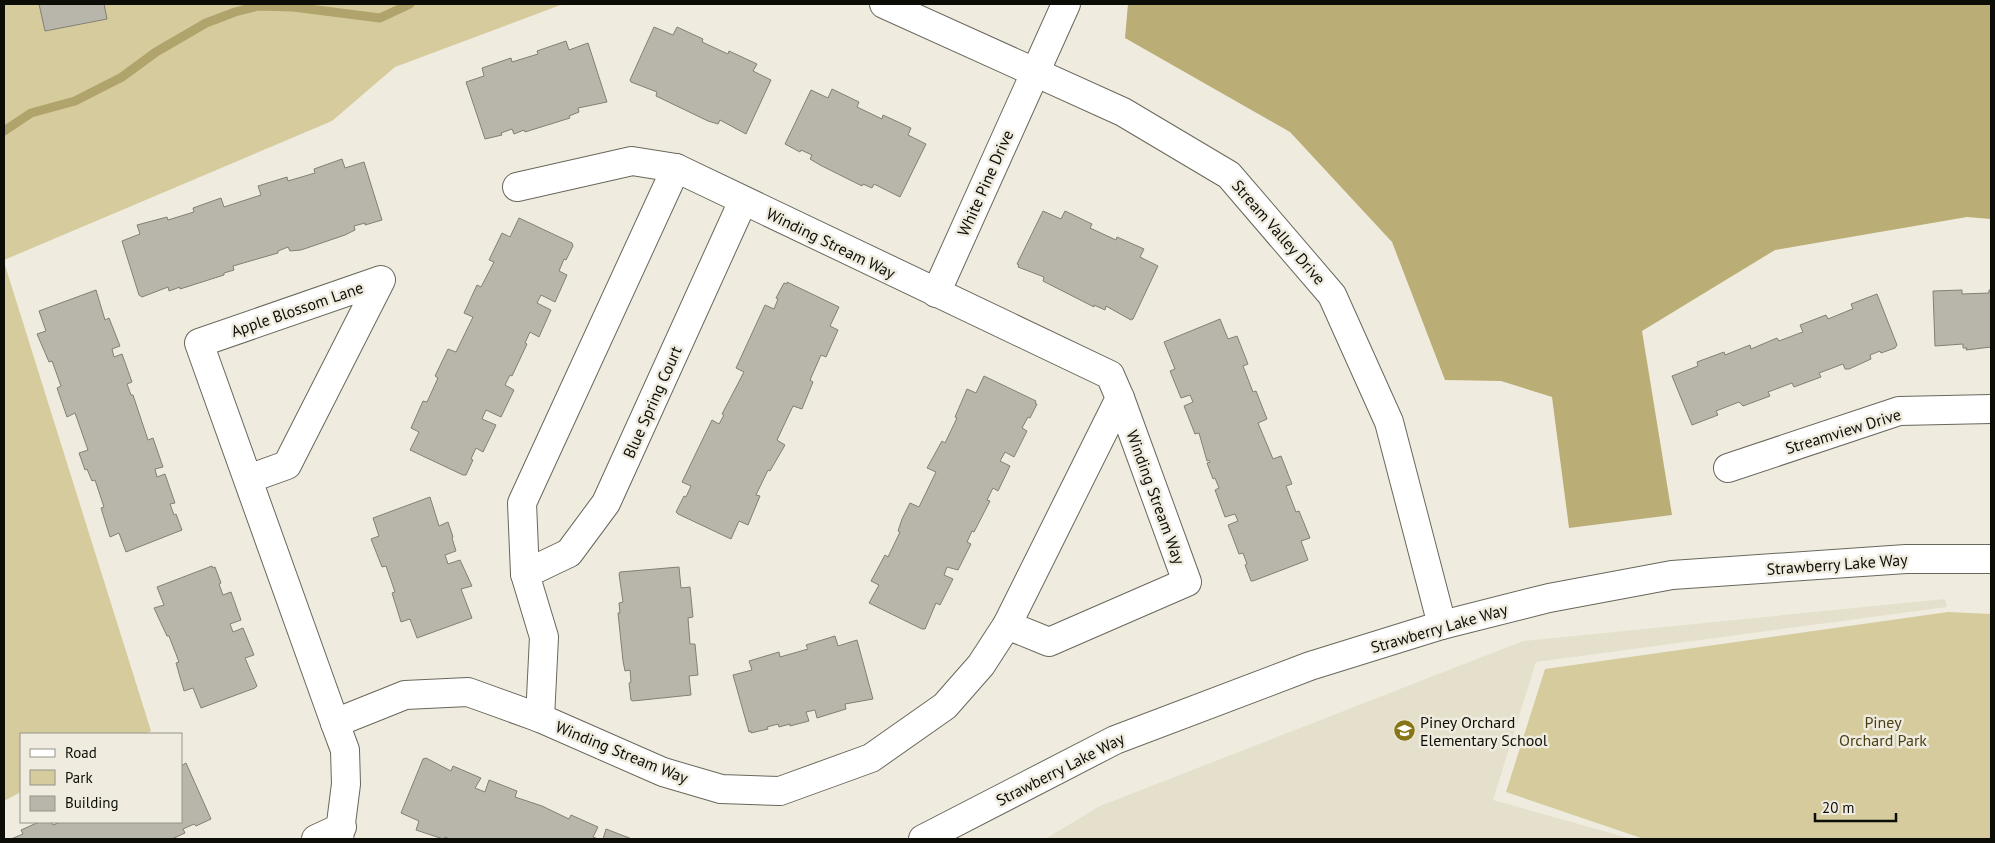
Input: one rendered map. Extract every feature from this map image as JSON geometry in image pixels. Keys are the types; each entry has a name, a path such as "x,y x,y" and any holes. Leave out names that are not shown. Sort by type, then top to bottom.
{"street":[{"name":"Stream Valley Drive","path":"884,4 1123,112 1230,175 1332,295 1389,422 1442,625"},
{"name":"White Pine Drive","path":"936,292 1066,4"},
{"name":"Winding Stream Way","path":"518,186 632,161 676,168 1110,376 1120,398 1187,582 1049,642 1007,624"},
{"path":"540,718 544,637 525,574 522,503 676,168"},
{"name":"Blue Spring Court","path":"525,574 569,553 606,503 743,201"},
{"name":"Apple Blossom Lane","path":"248,479 288,465 381,280 199,343 345,750 347,835"},
{"name":"Winding Stream Way","path":"335,723 405,695 468,692 540,718 663,772 721,789 780,791 871,758 944,706 981,665 1007,624 1120,398"},
{"name":"Streamview Drive","path":"1728,468 1899,411 1991,409"},
{"name":"Strawberry Lake Way","path":"923,839 1115,740 1310,666 1442,625 1549,598 1672,575 1906,559 1991,559"},
{"path":"316,839 347,835"}],"shaded area":[{"path":"1128,4 1991,4 1991,219 1967,217 1775,250 1642,331 1672,515 1569,528 1552,397 1501,381 1445,380 1392,242 1290,132 1125,38"},
{"name":"Piney Orchard Elementary School","path":"1945,599 1947,607 1536,662 1493,800 1632,839 1045,839 1100,806 1523,641"}],"green space":[{"path":"4,4 563,4 395,67 332,121 4,260"},
{"path":"4,262 151,731 147,733 20,733 20,793 4,801"},
{"name":"Piney Orchard Park","path":"1948,612 1991,614 1991,839 1644,839 1506,792 1545,669"}],"building":[{"path":"39,4 104,4 107,19 45,31"},
{"path":"654,27 673,35 677,27 703,39 702,42 728,54 729,51 757,64 753,71 771,80 746,134 720,120 718,124 708,121 656,96 657,92 631,82 630,80"},
{"path":"566,41 569,50 588,43 607,102 578,108 579,112 569,116 570,118 525,132 524,130 514,134 512,129 501,133 502,135 485,139 466,82 484,76 482,68 511,58 512,62 538,54 537,51"},
{"path":"832,89 859,102 857,107 882,119 883,115 911,128 908,135 926,144 900,197 874,184 872,188 863,184 862,186 810,159 812,155 801,150 800,152 785,144 811,90 828,98"},
{"path":"342,159 345,168 364,162 382,220 354,226 355,230 345,235 301,250 290,251 288,247 278,251 278,253 233,266 234,270 224,273 224,275 180,289 180,287 169,291 168,287 142,297 139,295 122,241 140,234 137,225 167,217 168,220 194,212 193,208 221,198 224,207 261,195 258,186 287,177 288,181 315,173 314,169"},
{"path":"1043,211 1061,219 1065,211 1092,224 1090,228 1116,240 1117,237 1144,249 1140,257 1158,266 1133,319 1131,320 1106,306 1105,310 1094,305 1094,307 1043,281 1044,277 1018,267 1019,265 1017,264"},
{"path":"519,218 572,243 573,246 566,260 564,259 559,271 567,275 555,302 541,295 537,303 551,310 539,337 530,332 525,343 527,344 512,376 510,375 505,385 514,390 501,417 486,410 482,419 496,425 483,452 476,448 466,475 463,475 410,450 419,432 411,428 423,401 427,402 438,378 435,376 448,349 456,352 473,317 464,313 477,285 481,287 494,262 489,260 502,233 510,237"},
{"path":"787,282 839,307 830,326 838,330 826,357 821,355 810,380 813,382 802,409 793,406 777,440 785,445 770,471 768,470 756,495 760,496 748,525 739,521 731,539 676,512 691,486 682,482 712,420 719,424 724,415 722,414 744,372 736,368 765,305 774,309 778,299 776,298 784,283 787,284"},
{"path":"96,290 105,320 109,318 120,346 112,349 114,357 122,354 132,382 127,384 131,395 133,395 148,440 153,438 163,467 155,469 157,477 165,474 175,503 170,504 182,530 126,552 119,533 110,537 101,508 104,507 95,480 92,481 87,469 85,470 79,453 88,450 75,413 67,417 57,388 61,386 52,361 49,362 37,334 46,331 39,311"},
{"path":"1962,290 1962,294 1989,293 1989,290 1991,290 1991,347 1966,350 1967,348 1963,348 1963,344 1935,346 1933,291"},
{"path":"1877,294 1897,345 1895,348 1870,355 1871,359 1849,369 1845,369 1843,364 1819,373 1821,377 1794,387 1792,383 1768,392 1770,396 1743,406 1739,402 1716,411 1718,415 1692,425 1672,376 1698,366 1697,362 1724,352 1725,355 1750,345 1751,349 1777,338 1779,341 1803,332 1800,325 1826,315 1828,319 1853,309 1851,304"},
{"path":"1220,319 1228,339 1237,336 1248,364 1243,366 1253,392 1256,391 1267,419 1258,423 1273,459 1281,456 1292,484 1286,486 1296,512 1299,511 1310,538 1301,541 1308,560 1253,581 1251,581 1245,565 1247,564 1243,553 1239,554 1228,525 1238,521 1235,514 1225,517 1215,490 1219,488 1215,478 1213,479 1207,463 1210,462 1209,460 1207,461 1199,433 1195,434 1184,406 1193,402 1190,395 1181,398 1170,371 1175,369 1164,342"},
{"path":"984,376 1036,401 1035,403 1037,404 1022,428 1027,431 1014,457 1005,452 1000,461 1010,466 998,491 993,488 987,500 990,501 974,532 972,531 967,542 971,544 958,570 947,567 944,575 953,579 940,605 936,603 925,629 922,629 869,603 879,585 871,581 885,555 888,557 900,532 898,531 902,519 910,503 919,507 936,472 927,468 942,441 945,443 957,418 955,417 967,389 976,393"},
{"path":"430,497 439,526 448,522 453,537 456,551 445,555 448,564 460,560 472,586 461,589 472,618 417,638 410,619 401,622 392,593 395,592 386,566 382,567 371,539 379,536 373,518"},
{"path":"212,566 213,568 215,567 223,595 231,592 241,620 230,624 233,632 243,628 254,655 245,658 257,686 201,708 193,688 184,691 176,663 179,662 169,636 167,636 154,608 164,605 157,587"},
{"path":"679,567 681,588 690,587 693,617 688,618 690,644 695,644 698,675 689,676 691,695 633,701 631,700 629,683 631,682 630,670 625,671 623,661 618,613 620,613 619,603 623,602 619,574 620,572"},
{"path":"835,636 838,646 857,640 873,699 845,704 846,709 817,718 815,710 806,712 809,721 790,726 790,724 779,727 778,724 767,727 768,729 749,732 733,675 752,670 749,661 779,652 780,657 808,649 806,645"},
{"path":"426,758 451,771 453,766 481,778 475,788 485,792 489,780 517,791 515,797 542,806 569,819 571,815 598,827 593,837 598,839 450,839 445,837 443,839 416,830 419,821 401,813 423,759"},
{"path":"186,763 211,819 196,826 194,824 183,829 185,833 172,839 11,839 23,834 21,830 37,823 52,823 53,825 58,823 182,823 182,765"},
{"path":"606,829 632,839 603,839"}],"waterway":[{"path":"4,131 31,113 75,101 122,77 156,52 206,23 235,12 258,6 293,7 380,18 410,4"}],"place":[{"name":"Piney Orchard Elementary School","path":"1404,731"}]}
